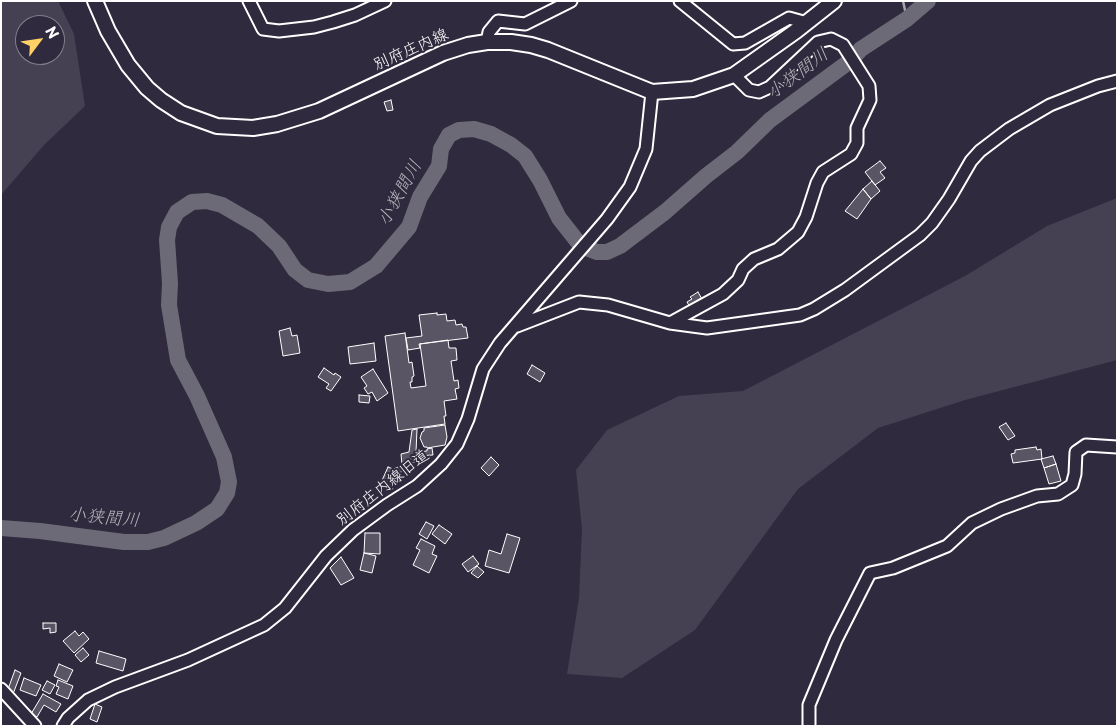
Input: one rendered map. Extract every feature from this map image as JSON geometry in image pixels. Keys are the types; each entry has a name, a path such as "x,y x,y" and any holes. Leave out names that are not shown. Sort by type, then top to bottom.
{"main road":[{"name":"別府庄内線","path":"95,1 108,31 128,65 147,88 181,113 218,126 233,128 253,128 277,124 310,114 342,101 443,53 468,44 487,42 511,42 539,47 652,92 693,89 734,75 834,1"}],"street":[{"path":"249,1 263,28 279,31 314,27 355,15 385,1"},
{"path":"487,42 489,32 498,21 525,24 571,1"},
{"path":"680,1 733,44 745,43 789,18 807,22"},
{"path":"670,323 723,294 738,280 744,269 754,259 778,249 798,232 806,217 817,183 823,172 851,154 856,143 857,128 870,100 869,86 843,44 831,39 818,42 770,87 759,92 749,90 734,75"},
{"path":"515,327 578,302 608,305 670,323 707,328 800,315 814,309 845,290 920,235 932,223 949,199 971,161 980,151 1010,129 1050,106 1098,86 1117,81"},
{"name":"別府庄内線旧道","path":"63,726 68,718 88,700 115,687 188,660 264,626 285,608 326,556 353,530 417,486 441,464 457,444 468,419 484,369 500,343 607,219 630,187 646,149 652,92"},
{"path":"809,726 808,705 836,640 870,573 893,568 947,546 972,523 1001,509 1037,496 1058,494 1072,485 1075,474 1076,452 1086,445 1117,447"},
{"path":"1,689 34,726"}],"shaded area":[{"path":"1,1 58,1 65,15 15,15 15,65 65,65 65,15 74,34 85,106 44,145 1,195"},
{"path":"1117,198 1117,360 965,400 878,428 798,489 695,630 622,678 567,674 579,598 582,529 576,470 607,430 679,396 743,391 965,276 1047,226"}],"building":[{"path":"391,100 393,110 387,111 384,102"},
{"path":"880,161 886,168 880,172 885,178 875,185 865,172"},
{"path":"872,181 880,191 871,199 863,189"},
{"path":"863,189 871,199 857,219 845,211"},
{"path":"698,292 703,301 691,309 687,302 692,299 690,297"},
{"path":"437,313 437,315 446,314 447,321 455,320 456,325 462,324 463,327 466,327 468,338 419,344 420,348 408,350 406,338 422,336 419,315"},
{"path":"290,328 292,336 297,335 300,353 283,356 279,331"},
{"path":"405,333 409,363 412,362 414,376 412,377 412,382 410,382 411,388 426,386 420,344 448,340 449,348 456,348 457,360 451,361 454,381 458,380 459,388 455,389 457,399 444,401 445,424 398,431 385,336"},
{"path":"374,343 376,361 350,364 348,347"},
{"path":"532,365 545,373 540,382 527,374"},
{"path":"324,368 334,375 335,373 341,377 331,391 326,388 329,384 318,377"},
{"path":"373,369 388,393 377,401 372,392 368,394 364,388 367,386 361,377"},
{"path":"359,395 370,396 369,403 359,402"},
{"path":"1006,423 1015,436 1008,440 999,427"},
{"path":"445,425 447,437 445,445 424,447 420,438 424,428"},
{"path":"417,429 416,452 427,451 427,449 432,448 433,455 417,456 417,462 408,463 409,468 397,474 393,473 394,469 402,465 401,454 409,452 412,430"},
{"path":"1036,447 1037,450 1041,449 1042,459 1013,463 1011,454 1015,453 1015,450"},
{"path":"1053,456 1056,464 1044,468 1041,459"},
{"path":"491,457 499,465 489,476 481,468"},
{"path":"1056,464 1061,481 1049,484 1044,468"},
{"path":"388,467 393,469 391,473 398,476 392,490 380,485"},
{"path":"426,522 434,526 427,539 419,534"},
{"path":"439,525 452,534 445,544 432,534"},
{"path":"365,533 380,533 380,554 364,553"},
{"path":"507,534 520,538 509,573 485,566 489,550 501,554"},
{"path":"421,539 435,546 432,554 437,556 429,573 413,565 420,550 416,548"},
{"path":"364,553 376,556 372,573 360,570"},
{"path":"473,556 479,564 468,572 462,564"},
{"path":"341,557 354,578 341,585 330,568"},
{"path":"477,566 484,572 478,578 471,573"},
{"path":"43,623 56,623 56,632 50,633 50,628 43,629"},
{"path":"75,631 79,636 83,632 89,639 74,653 63,641"},
{"path":"83,648 89,655 81,662 75,655"},
{"path":"99,651 126,659 123,671 96,663"},
{"path":"59,664 73,670 67,682 54,676"},
{"path":"15,670 21,673 13,694 7,692"},
{"path":"24,678 41,685 36,696 20,690"},
{"path":"58,680 73,686 68,699 56,694 59,687 56,686"},
{"path":"47,681 55,685 50,694 42,690"},
{"path":"43,694 61,704 56,712 44,705 37,717 31,714"},
{"path":"95,704 102,707 97,722 90,719"}],"waterway":[{"path":"903,1 907,19"},
{"name":"小狭間川","path":"1,528 124,542 148,542 164,538 196,523 217,509 227,493 229,482 224,457 197,396 178,360 169,305 170,283 167,240 169,227 177,212 192,202 207,201 222,205 258,226 279,246 295,270 308,280 328,284 350,282 376,266 409,227 420,197 439,166 441,149 449,135 459,130 474,129 491,134 511,145 525,156 540,180 559,218 581,246 597,252 607,252 620,246 665,212 737,152 770,120 850,61 861,49 907,19 928,1"}]}
